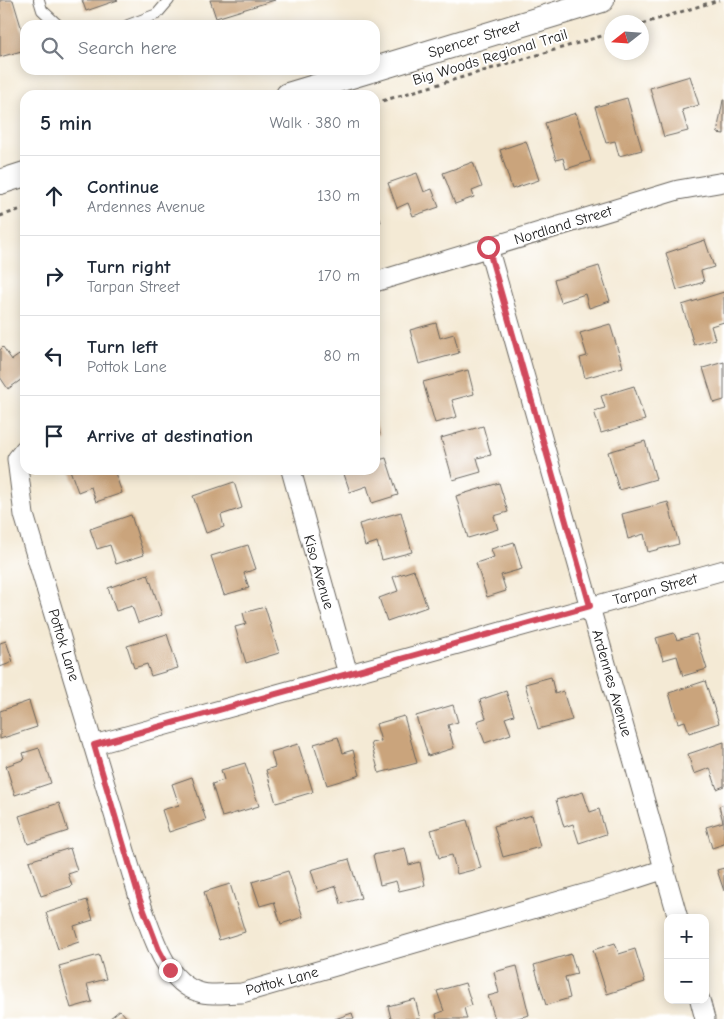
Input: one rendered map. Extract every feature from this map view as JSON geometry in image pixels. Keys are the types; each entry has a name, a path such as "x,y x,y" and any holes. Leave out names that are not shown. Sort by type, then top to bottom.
{"street":[{"name":"Spencer Street","path":"380,67 602,0"},
{"path":"305,90 354,75"},
{"path":"0,182 20,176"},
{"name":"Nordland Street","path":"380,280 678,190 724,182"},
{"name":"Ardennes Avenue","path":"488,247 677,914"},
{"name":"Pottok Lane","path":"20,455 17,459 24,514 140,900 159,950 170,970 183,984 200,993 242,993 265,988 665,869"},
{"name":"Kiso Avenue","path":"292,475 348,674"},
{"name":"Tarpan Street","path":"94,745 724,570"},
{"path":"701,1004 705,1019"}],"lane":[{"path":"39,0 42,10 53,20"},
{"path":"141,20 157,14 169,0"}],"path":[{"path":"649,22 720,0"},
{"name":"Big Woods Regional Trail","path":"380,102 604,35"},
{"path":"0,216 20,210"}],"building":[{"path":"0,0 13,0 20,23 20,51 0,57"},
{"path":"82,0 118,0 86,11"},
{"path":"210,0 275,0 216,18"},
{"path":"690,76 699,105 682,110 688,131 664,137 650,88"},
{"path":"627,98 642,150 619,156 615,141 606,143 595,107"},
{"path":"724,100 724,134 717,133"},
{"path":"576,113 591,161 566,169 563,158 556,160 545,123"},
{"path":"526,141 539,180 512,189 500,150"},
{"path":"473,162 482,187 472,191 474,197 455,204 443,173"},
{"path":"417,173 424,192 432,189 439,207 413,216 408,203 397,208 388,183"},
{"path":"705,240 714,267 701,271 704,282 677,290 666,253"},
{"path":"599,266 610,301 589,308 585,294 561,302 554,280"},
{"path":"724,292 724,322 711,326 715,339 694,345 682,305"},
{"path":"436,323 440,338 454,334 459,353 419,364 410,330"},
{"path":"610,324 623,367 585,378 580,358 587,356 580,333"},
{"path":"3,347 12,360 20,356 20,381 8,389 0,377 0,350"},
{"path":"724,362 724,400 714,403 703,368"},
{"path":"468,370 474,394 452,400 457,417 435,423 423,382"},
{"path":"634,386 645,420 601,433 594,411 605,408 601,396"},
{"path":"483,426 491,455 477,458 481,472 453,480 441,438"},
{"path":"645,441 656,479 619,490 608,452"},
{"path":"386,458 398,495 372,503 367,486 350,492 344,475 380,475 380,460"},
{"path":"72,475 116,475 122,493 96,502 91,487 78,492"},
{"path":"234,482 242,508 221,515 224,527 206,533 193,496"},
{"path":"499,483 508,512 494,516 498,529 468,538 456,496"},
{"path":"668,502 679,544 648,552 644,534 628,539 622,514"},
{"path":"401,512 412,552 382,560 377,542 365,546 359,524"},
{"path":"131,515 144,555 116,564 110,545 97,549 90,529"},
{"path":"514,542 522,569 501,575 506,591 487,597 476,563 494,557 491,549"},
{"path":"248,545 256,569 244,573 249,588 224,595 211,556"},
{"path":"414,570 427,607 387,621 379,598 398,591 393,577"},
{"path":"148,574 162,615 138,623 132,606 116,611 108,588"},
{"path":"265,607 279,653 246,663 235,627 246,624 243,613"},
{"path":"674,633 677,640 696,634 707,669 683,676 677,656 663,660 656,638"},
{"path":"167,634 178,668 151,676 147,664 134,668 127,646"},
{"path":"6,641 13,662 0,667 0,643"},
{"path":"551,677 555,694 563,691 572,720 538,729 525,684"},
{"path":"705,681 719,723 689,733 685,721 678,723 669,693"},
{"path":"506,691 514,715 505,718 511,734 485,743 477,721 486,718 480,700"},
{"path":"29,701 37,727 0,739 0,711"},
{"path":"453,705 458,722 448,725 454,748 428,756 416,716"},
{"path":"404,716 417,763 379,773 371,743 381,741 376,724"},
{"path":"338,737 343,753 353,750 360,775 327,785 314,744"},
{"path":"724,742 724,786 717,789 710,768 694,774 688,754"},
{"path":"298,744 313,792 276,803 266,770 275,767 271,752"},
{"path":"39,748 51,783 15,795 6,766 25,759 23,753"},
{"path":"245,763 259,806 222,817 212,784 224,780 221,770"},
{"path":"192,777 206,820 169,832 162,810 179,805 172,784"},
{"path":"583,792 590,812 599,809 606,834 579,843 573,824 564,827 556,800"},
{"path":"59,803 68,831 28,844 19,816"},
{"path":"724,804 724,844 712,848 706,827 723,822 719,806"},
{"path":"532,815 540,847 503,857 494,826"},
{"path":"467,820 481,868 457,874 452,855 439,858 431,830"},
{"path":"70,848 77,871 68,874 72,886 41,896 29,861"},
{"path":"405,848 409,865 420,862 425,885 399,891 396,881 380,885 373,855"},
{"path":"349,859 361,898 341,904 336,886 318,892 311,870"},
{"path":"724,868 724,891 717,870"},
{"path":"288,871 303,917 281,924 274,902 260,906 252,882"},
{"path":"230,884 245,932 219,940 204,892"},
{"path":"87,900 93,920 74,926 79,942 58,949 46,913"},
{"path":"615,943 619,954 635,949 645,982 607,994 593,950"},
{"path":"571,954 577,974 565,977 570,998 546,1005 534,965"},
{"path":"99,955 106,979 87,984 92,1002 71,1008 59,966"},
{"path":"517,966 529,1015 514,1019 495,1019 488,996 499,993 494,972"},
{"path":"465,983 472,1005 464,1008 467,1019 437,1019 436,1014 444,1011 437,991"},
{"path":"415,999 420,1019 391,1019 388,1006"},
{"path":"120,1010 128,1019 109,1019"},
{"path":"352,1013 354,1019 335,1019"}],"route":[{"path":"170,970 159,950 140,900 94,745 590,606 488,247"}]}
